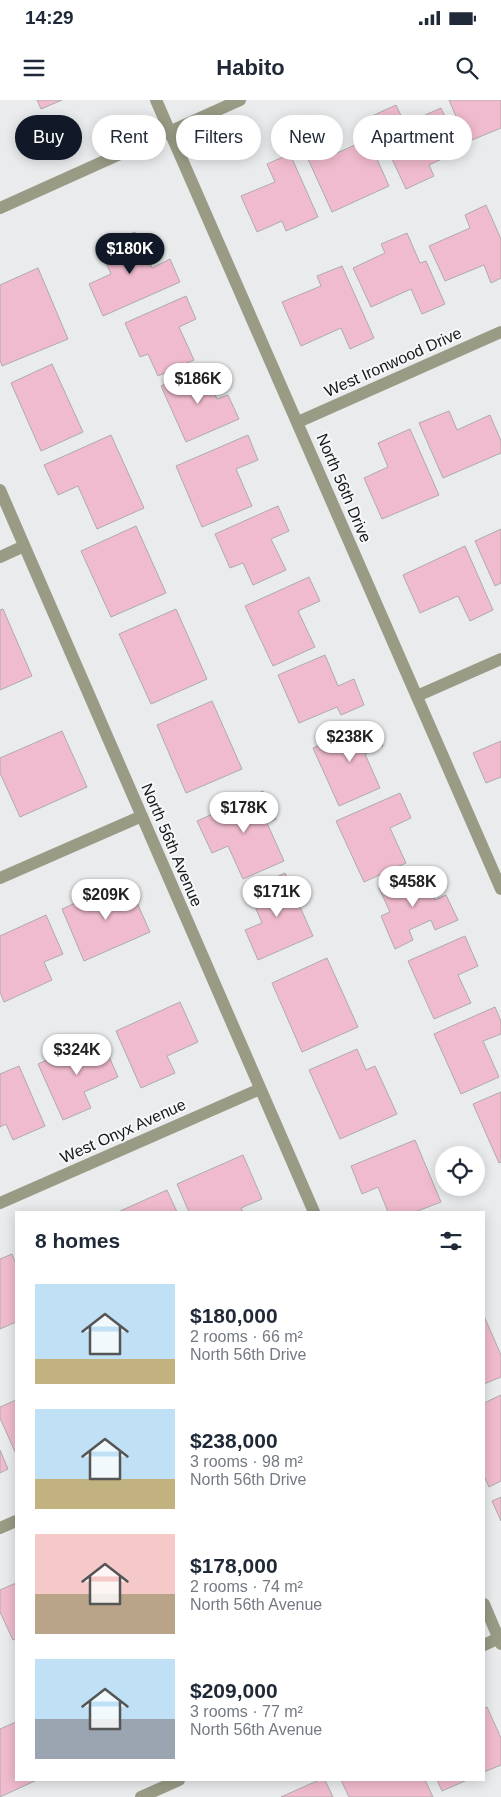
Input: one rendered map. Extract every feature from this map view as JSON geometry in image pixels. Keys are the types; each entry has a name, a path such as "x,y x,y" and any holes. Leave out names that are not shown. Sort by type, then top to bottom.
{"street":[{"name":"North 56th Drive","path":"156,100 501,889"},
{"path":"0,208 240,100"},
{"name":"West Ironwood Drive","path":"298,422 501,332"},
{"name":"North 56th Avenue","path":"0,490 314,1211"},
{"path":"0,557 24,546"},
{"path":"417,696 501,659"},
{"path":"0,878 142,816"},
{"name":"West Onyx Avenue","path":"0,1203 260,1089"},
{"path":"0,1528 15,1521"},
{"path":"485,1606 500,1640 485,1645"},
{"path":"141,1797 177,1781"}],"building":[{"path":"37,100 62,100 41,109"},
{"path":"449,100 501,100 501,128 472,140 472,115 455,115"},
{"path":"396,105 401,115 374,115"},
{"path":"441,108 444,115 425,115"},
{"path":"353,146 353,160 377,160 389,186 332,212 308,160 343,160 343,150"},
{"path":"276,160 293,160 318,217 286,231 282,221 257,232 241,196 275,182 267,164"},
{"path":"392,160 440,160 429,165 434,176 406,189"},
{"path":"486,205 501,239 501,278 491,283 484,265 445,281 429,246 470,228 465,215"},
{"path":"135,232 152,268 170,259 180,282 103,316 89,284 111,274 99,247"},
{"path":"407,233 420,263 426,261 445,304 422,314 411,289 371,307 353,268 385,253 381,244"},
{"path":"342,266 374,338 350,349 341,328 301,346 282,302 321,286 317,276"},
{"path":"38,268 68,339 2,366 0,360 0,285"},
{"path":"186,296 196,319 179,327 194,360 158,376 148,354 140,357 125,323"},
{"path":"52,364 83,432 41,451 11,383"},
{"path":"203,368 217,399 228,395 239,419 186,442 161,386"},
{"path":"449,411 457,430 490,415 501,441 501,453 443,478 419,423"},
{"path":"410,429 439,495 382,519 364,478 388,467 378,443"},
{"path":"111,435 144,508 97,529 78,486 58,495 44,465"},
{"path":"248,435 258,460 236,469 252,506 202,527 176,466"},
{"path":"278,506 289,531 271,539 286,570 253,585 243,563 230,568 215,534"},
{"path":"136,526 166,593 111,617 81,551"},
{"path":"501,529 501,583 495,586 475,541"},
{"path":"465,546 493,610 470,621 458,596 420,613 403,575"},
{"path":"309,577 320,601 298,611 315,647 273,666 245,606"},
{"path":"3,609 32,676 0,690 0,610"},
{"path":"176,609 207,679 151,704 119,634"},
{"path":"325,655 338,686 354,679 364,705 341,715 337,707 299,723 278,675"},
{"path":"212,701 242,769 186,793 157,725"},
{"path":"373,722 383,746 365,754 380,788 339,806 313,748"},
{"path":"62,731 87,787 20,817 0,773 0,758"},
{"path":"501,741 501,777 486,783 473,753"},
{"path":"263,791 276,819 267,823 284,861 243,879 228,846 212,853 197,821"},
{"path":"400,793 411,818 390,828 406,863 364,882 336,821"},
{"path":"422,870 435,900 446,895 458,920 435,930 431,920 409,930 413,940 395,949 381,916 390,912 379,888"},
{"path":"285,873 313,936 258,960 245,930 262,923 248,890"},
{"path":"127,880 150,932 84,961 62,909"},
{"path":"46,915 63,954 44,962 52,980 4,1002 0,992 0,936"},
{"path":"465,936 478,966 458,975 471,1003 434,1019 408,961"},
{"path":"327,958 358,1027 302,1052 272,983"},
{"path":"180,1002 198,1042 167,1056 175,1073 141,1088 116,1031"},
{"path":"495,1007 501,1021 501,1034 483,1041 499,1077 461,1094 434,1034"},
{"path":"100,1036 118,1077 84,1092 91,1108 63,1120 38,1064"},
{"path":"357,1049 366,1070 375,1066 397,1114 340,1139 309,1070"},
{"path":"19,1066 45,1126 13,1140 6,1124 0,1127 0,1074"},
{"path":"501,1092 501,1162 499,1163 473,1104"},
{"path":"415,1140 435,1188 435,1196 438,1196 441,1202 418,1211 388,1211 378,1187 362,1194 351,1166"},
{"path":"243,1155 262,1199 241,1208 242,1211 189,1211 177,1184"},
{"path":"167,1190 177,1211 120,1211"},
{"path":"12,1254 15,1262 15,1322 0,1329 0,1259"},
{"path":"485,1318 501,1355 501,1377 485,1384"},
{"path":"501,1395 501,1481 489,1487 485,1478 485,1403"},
{"path":"15,1400 15,1452 0,1418 0,1407"},
{"path":"0,1450 8,1469 0,1473"},
{"path":"501,1497 501,1521 492,1501"},
{"path":"15,1583 15,1639 13,1640 0,1612 0,1590"},
{"path":"487,1707 501,1738 501,1765 485,1772 485,1708"},
{"path":"15,1722 15,1781 35,1781 0,1797 0,1729"},
{"path":"317,1781 325,1781 333,1797 281,1797"},
{"path":"341,1781 425,1781 433,1797 349,1797"},
{"path":"437,1781 465,1781 442,1791"}]}
